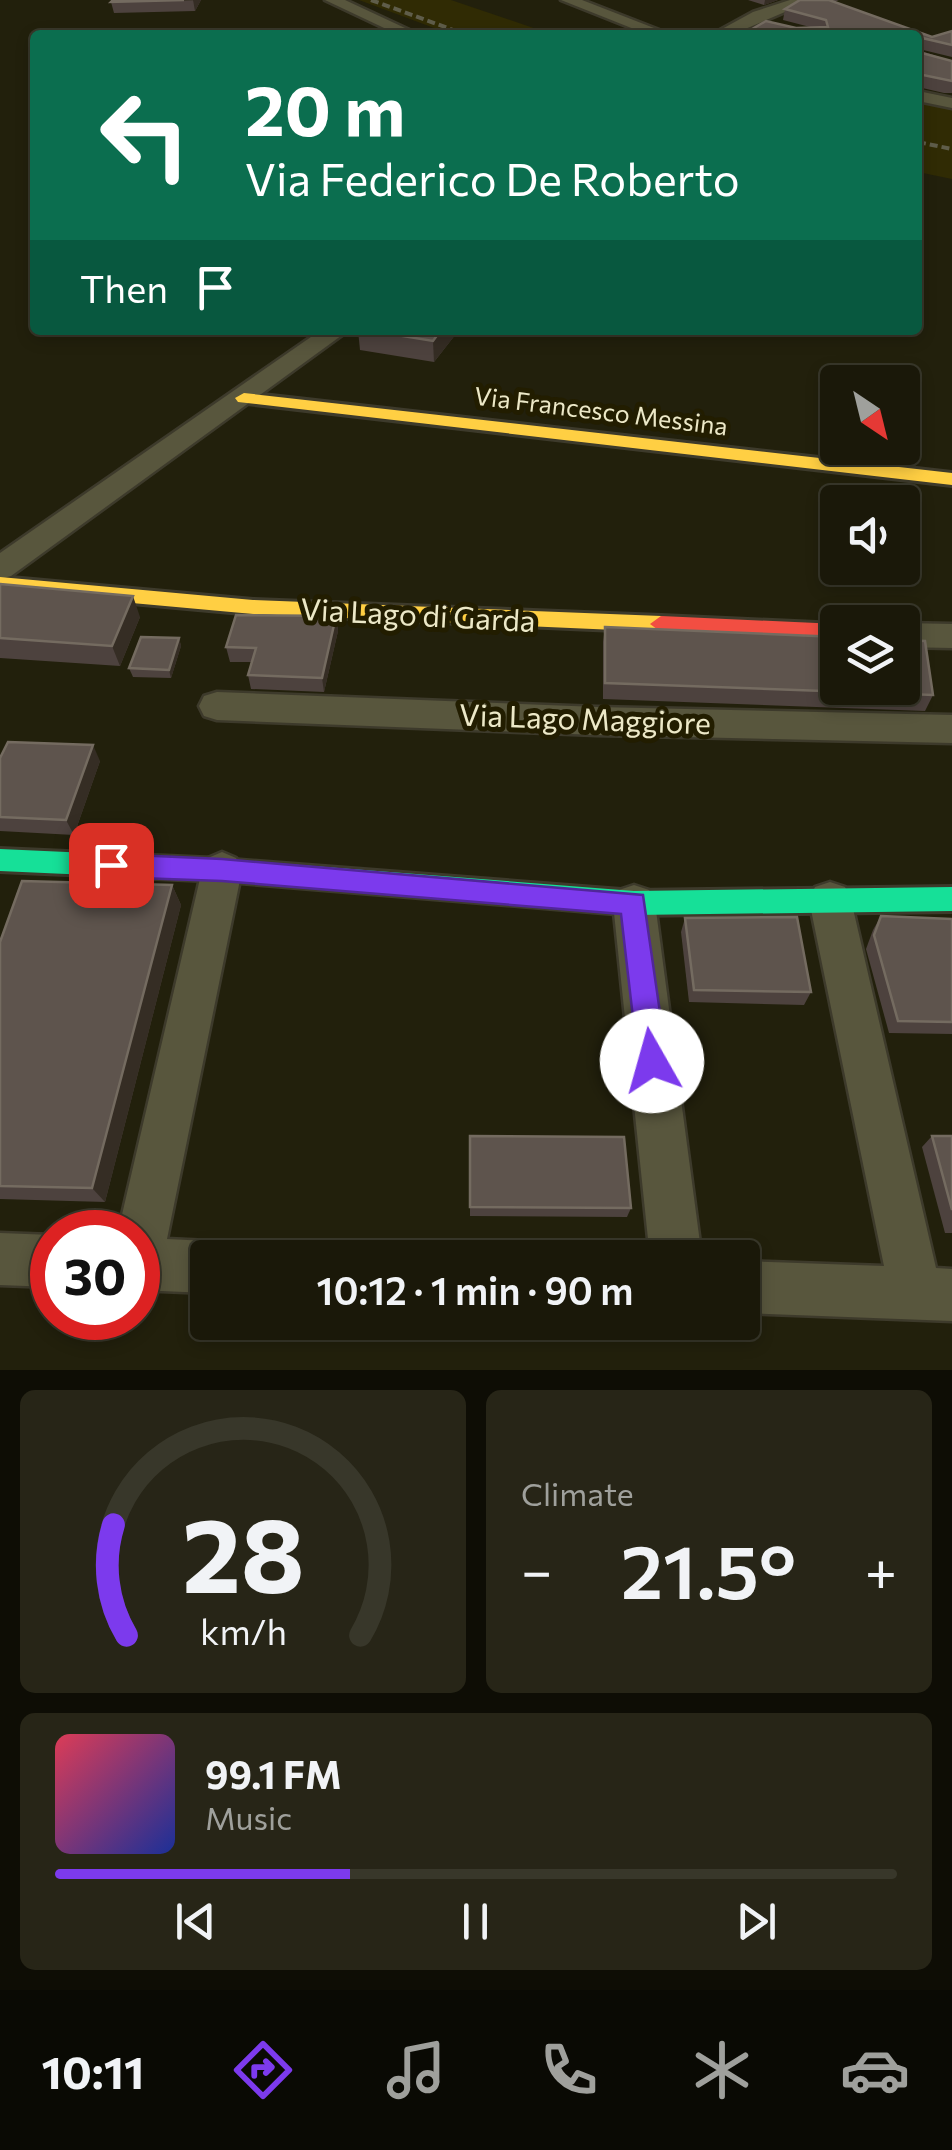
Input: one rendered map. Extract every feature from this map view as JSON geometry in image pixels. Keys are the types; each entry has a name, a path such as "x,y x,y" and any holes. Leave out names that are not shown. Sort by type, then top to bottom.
{"street":[{"path":"332,0 401,30"},
{"path":"568,0 650,30"},
{"path":"729,30 806,0"},
{"path":"750,20 782,28"},
{"path":"922,97 952,103"},
{"path":"0,568 331,335"},
{"name":"Via Francesco Messina","path":"244,398 952,479"},
{"name":"Via Lago di Garda","path":"0,584 253,607 820,631"},
{"path":"920,634 951,633"},
{"name":"Via Lago Maggiore","path":"217,706 597,721 952,729"},
{"path":"0,860 222,870 634,903 952,899"},
{"path":"148,1210 222,870"},
{"path":"760,1288 934,1294 830,900"},
{"path":"634,903 674,1240"},
{"path":"0,1258 30,1259"},
{"path":"160,1265 190,1265"}],"shaded area":[{"path":"359,0 451,0 539,30 440,30"},
{"path":"922,101 952,108 952,179 922,173"}],"building":[{"path":"113,0 184,0 111,2"},
{"path":"800,0 829,0 913,30 751,30 766,21 796,28 828,27 826,20 785,9"},
{"path":"952,31 952,45 922,38 922,33 932,37"},
{"path":"922,53 952,61 952,81 922,75"},
{"path":"396,335 437,335 433,341"},
{"path":"0,584 133,596 112,646 0,638"},
{"path":"236,615 336,616 322,678 248,675 256,648 226,647"},
{"path":"605,627 820,636 820,691 605,683"},
{"path":"141,637 179,638 169,670 129,668"},
{"path":"920,641 925,641 933,695 920,695"},
{"path":"8,742 93,745 66,820 0,817 0,758"},
{"path":"22,881 172,885 92,1188 0,1186 0,942"},
{"path":"881,916 952,919 952,1022 898,1021 874,935"},
{"path":"797,917 811,992 694,990 685,918"},
{"path":"470,1136 624,1137 631,1208 470,1207"},
{"path":"932,1136 952,1136 952,1210"}],"railway":[{"path":"371,0 453,30"},
{"path":"922,143 952,149"}],"traffic: fast":[{"path":"0,860 222,870 634,903 952,899"}],"traffic: slow":[{"path":"244,398 952,479"},
{"path":"0,584 253,607 661,624"}],"traffic: jam":[{"path":"661,624 820,631"}],"route":[{"path":"111,865 222,870 634,903 652,1061"}]}
